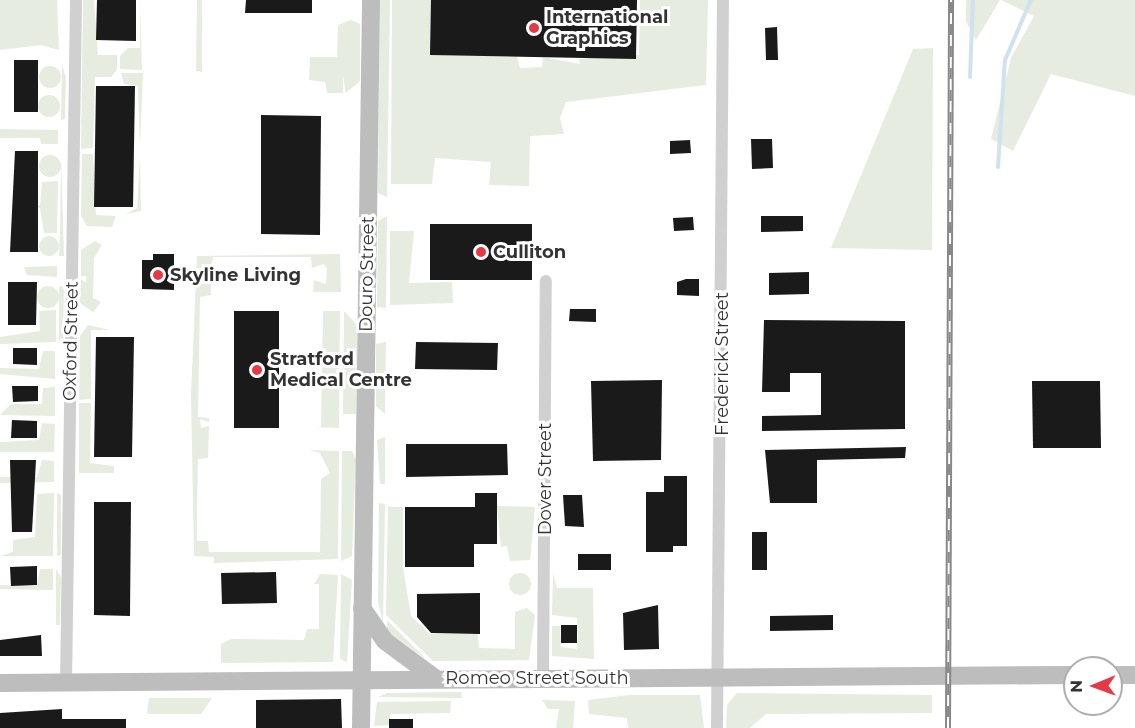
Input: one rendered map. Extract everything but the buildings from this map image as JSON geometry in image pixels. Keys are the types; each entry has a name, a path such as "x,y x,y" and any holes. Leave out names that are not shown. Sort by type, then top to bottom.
{"main road":[{"name":"Douro Street","path":"361,728 371,0"},
{"path":"361,607 385,641 435,678"},
{"name":"Romeo Street South","path":"0,683 543,677 1063,675"}],"street":[{"name":"Oxford Street","path":"66,683 76,0"},
{"name":"Frederick Street","path":"717,728 723,0"},
{"name":"Dover Street","path":"543,677 546,281"}],"shaded area":[{"path":"0,0 57,0 59,50 41,45 0,50"},
{"path":"83,0 94,0 98,55 117,55 117,70 111,77 95,77 93,148 81,149"},
{"path":"140,0 142,70 120,69 120,56 128,48 140,48"},
{"path":"197,0 202,0 202,72 196,71"},
{"path":"380,0 390,0 387,197 378,193"},
{"path":"392,0 432,0 431,55 517,57 520,68 542,67 543,57 580,64 579,59 639,55 640,0 708,0 706,85 566,102 560,118 564,134 530,136 529,186 489,185 491,162 435,158 432,184 391,184"},
{"path":"966,0 1000,0 976,40 966,22"},
{"path":"1001,0 1135,0 1135,96 1051,74 1013,151 991,139 1011,58 1034,16"},
{"path":"351,20 360,24 360,81 346,93 343,76 343,93 327,93 325,82 309,80 310,57 337,57 338,25"},
{"path":"933,48 932,250 831,248 913,49"},
{"path":"62,65 66,78 65,119 61,120"},
{"path":"50,66 58,69 61,77 58,85 50,88 42,85 39,77 42,69"},
{"path":"121,73 143,73 140,147 138,86 124,84"},
{"path":"45,95 53,95 60,102 60,110 53,117 45,117 38,110 38,102"},
{"path":"0,129 58,130 58,144 41,144 40,138 0,138"},
{"path":"82,154 93,154 96,215 116,216 112,227 87,226 81,216"},
{"path":"50,155 58,158 61,166 58,174 50,177 42,174 39,166 42,158"},
{"path":"61,156 64,256 59,256"},
{"path":"140,157 141,211 126,214 137,208"},
{"path":"58,181 57,233 44,233 40,208 14,205 40,205 42,182"},
{"path":"387,216 386,308 377,307 378,221"},
{"path":"390,231 414,231 409,283 452,282 453,303 390,305"},
{"path":"49,236 56,239 59,246 56,253 49,256 42,253 39,246 42,239"},
{"path":"95,241 102,245 94,258 93,298 101,302 93,312 80,303 81,279 86,283 86,276 81,276 81,250"},
{"path":"340,254 341,292 313,292 314,280 326,284 327,269 324,264 312,268 311,257 213,257 211,267 200,268 200,280 211,281 211,295 200,297 198,417 209,418 209,422 200,419 201,428 209,426 208,458 198,459 197,510 197,541 208,541 209,552 320,552 321,479 330,473 320,453 310,450 339,451 338,559 214,563 214,557 194,556 191,395 197,256"},
{"path":"57,266 57,277 27,275 24,267"},
{"path":"48,286 58,293 59,297 52,307 48,308 38,301 37,297 44,287"},
{"path":"59,286 64,287 63,341 59,341"},
{"path":"56,310 56,342 0,344 0,337 40,331 39,311"},
{"path":"323,311 340,311 339,428 312,427 321,427"},
{"path":"344,311 357,325 356,414 343,414"},
{"path":"88,325 110,330 91,330 91,399 79,400 80,336"},
{"path":"386,342 385,414 376,406 376,344"},
{"path":"43,351 55,351 55,379 0,374 0,368 39,369"},
{"path":"55,387 55,416 0,415 11,404 42,404 43,388"},
{"path":"79,403 91,403 90,463 114,466 114,473 79,473"},
{"path":"42,423 55,424 54,452 0,452 0,442 39,440"},
{"path":"385,437 385,484 380,484 377,440"},
{"path":"342,451 352,451 356,460 352,556 341,561"},
{"path":"42,460 54,461 54,482 0,483 0,477 37,477"},
{"path":"54,493 53,556 0,556 13,552 13,540 35,537 37,494"},
{"path":"57,493 61,495 61,555 57,556"},
{"path":"379,503 385,504 383,623 378,602"},
{"path":"497,506 535,507 530,560 510,561 507,546 501,547"},
{"path":"388,507 403,507 403,567 411,616 430,634 478,634 479,648 515,649 515,612 527,608 535,615 529,660 433,661 386,615"},
{"path":"40,569 53,569 53,590 0,589 0,585 37,586"},
{"path":"56,569 61,577 60,625 56,625"},
{"path":"520,573 528,576 531,584 528,592 520,595 512,592 509,584 512,576"},
{"path":"553,573 557,588 593,588 594,659 552,656 552,626 560,626 561,647 577,649 578,637 577,618 552,615"},
{"path":"320,574 338,575 333,662 221,663 221,644 231,639 304,640 307,629 319,629 319,584 314,584"},
{"path":"341,574 352,580 347,662 340,659"},
{"path":"388,621 427,660 387,631"},
{"path":"461,692 462,698 378,697 387,693"},
{"path":"737,693 932,695 932,713 766,714 750,728 726,728 727,705"},
{"path":"629,695 700,695 704,728 628,728 627,718 589,714 588,700"},
{"path":"149,698 212,698 201,714 147,714"},
{"path":"542,700 575,701 573,728 556,728 559,709 548,709"},
{"path":"451,701 450,713 390,714 390,725 374,726 377,702"}],"waterway":[{"path":"970,77 973,0"},
{"path":"998,167 1005,60 1031,0"}],"railway":[{"path":"948,728 951,0"}],"place":[{"name":"International Graphics","path":"534,28"},
{"name":"Culliton","path":"481,252"},
{"name":"Skyline Living","path":"158,275"},
{"name":"Stratford Medical Centre","path":"257,370"}]}
